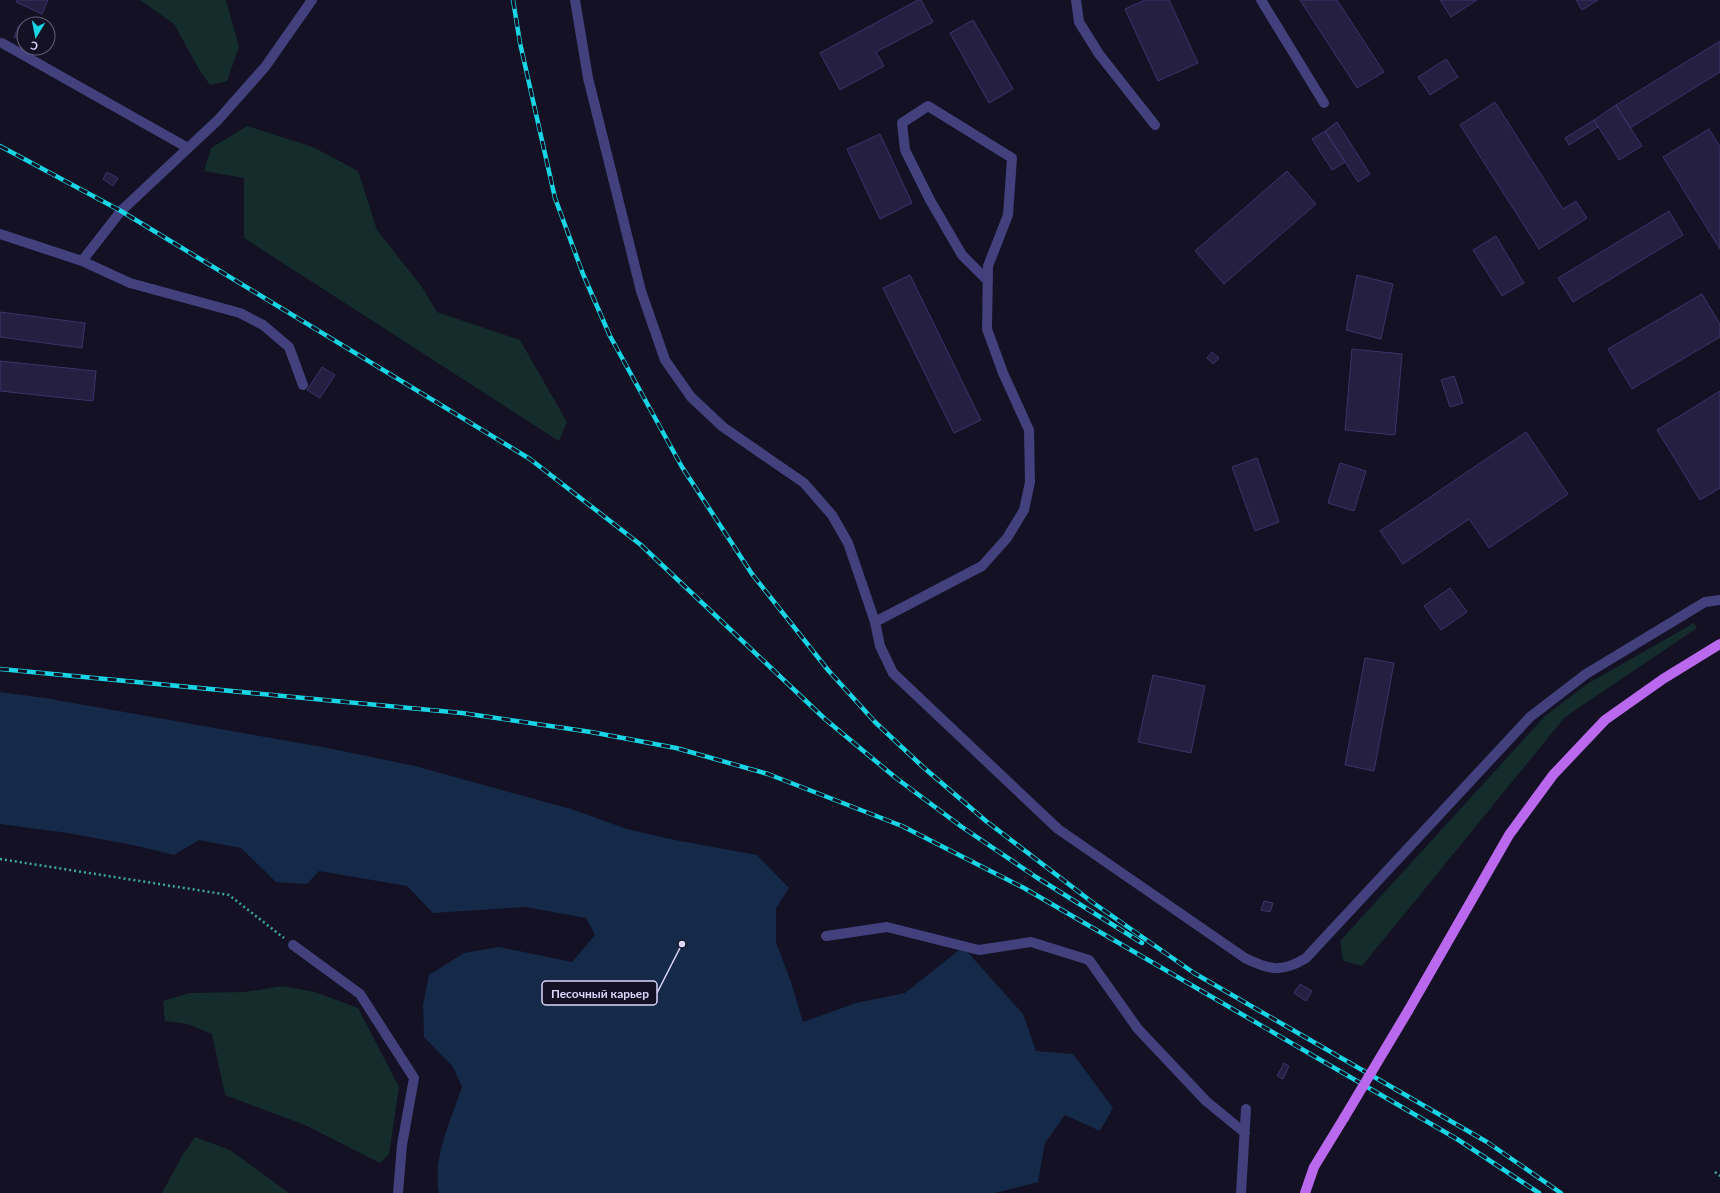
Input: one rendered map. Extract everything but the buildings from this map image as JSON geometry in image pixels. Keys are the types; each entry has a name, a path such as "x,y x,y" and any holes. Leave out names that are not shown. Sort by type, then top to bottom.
{"main road":[{"path":"1304,1193 1314,1167 1408,1010 1509,834 1552,775 1605,720 1663,679 1720,644"}],"street":[{"path":"82,261 120,211 218,120 265,67 312,0"},
{"path":"575,0 588,78 637,276 665,360 691,397 723,427 804,483 832,515 848,543 875,622 880,646 893,673 1058,829 1245,958 1262,967 1281,969 1294,966 1306,958 1530,717 1593,670 1704,602 1720,600"},
{"path":"1076,0 1079,22 1098,54 1155,125"},
{"path":"1261,0 1324,103"},
{"path":"2,43 188,148"},
{"path":"875,622 982,566 1007,538 1024,510 1030,482 1029,430 1003,372 987,329 988,281 988,266 1008,215 1012,158 928,106 902,123 905,150 930,200 962,255 988,281"},
{"path":"0,234 82,261 130,283 240,313 263,325 289,347 304,385"},
{"path":"826,936 887,927 979,950 1031,942 1089,960 1138,1029 1206,1101 1245,1133"},
{"path":"293,945 360,994 414,1078 402,1145 398,1193"},
{"path":"1241,1193 1246,1109"}],"path":[{"path":"0,859 229,895 293,945"},
{"path":"1715,1172 1720,1176"}],"green space":[{"path":"140,0 226,0 239,47 227,81 210,85 200,71 174,24"},
{"path":"247,126 313,147 358,171 377,230 422,287 437,312 520,340 567,422 559,441 244,238 244,178 204,171 211,148"},
{"path":"1694,623 1697,628 1565,717 1362,966 1343,961 1340,941 1545,716 1587,684"},
{"path":"283,986 315,992 358,1008 399,1087 389,1154 380,1163 305,1125 225,1095 212,1034 188,1024 165,1021 163,1001 189,993 244,992"},
{"path":"195,1137 230,1150 289,1193 162,1193 182,1156"}],"water":[{"path":"0,692 45,698 328,748 415,766 571,809 627,829 675,840 757,855 789,888 776,908 776,942 791,982 803,1022 856,1003 905,993 963,947 1023,1014 1036,1051 1073,1054 1113,1108 1100,1131 1065,1115 1045,1143 1038,1182 995,1193 439,1193 438,1166 440,1153 462,1087 453,1067 424,1037 423,1005 429,975 464,953 499,947 572,962 595,935 586,918 525,907 433,913 407,886 319,871 307,884 276,882 241,848 199,840 174,855 138,846 68,833 0,824"}],"railway":[{"path":"513,0 520,43 555,198 583,274 610,336 682,467 752,574 828,670 875,722 923,767 986,821 1092,902 1194,973 1487,1142 1561,1193"},
{"path":"0,146 121,211 530,459 641,545 825,719 896,778 962,827 1036,877 1142,943"},
{"path":"0,669 462,713 591,732 676,748 768,774 902,826 1024,888 1457,1139 1539,1193"}],"place":[{"name":"Песочный карьер","path":"682,944"}]}
